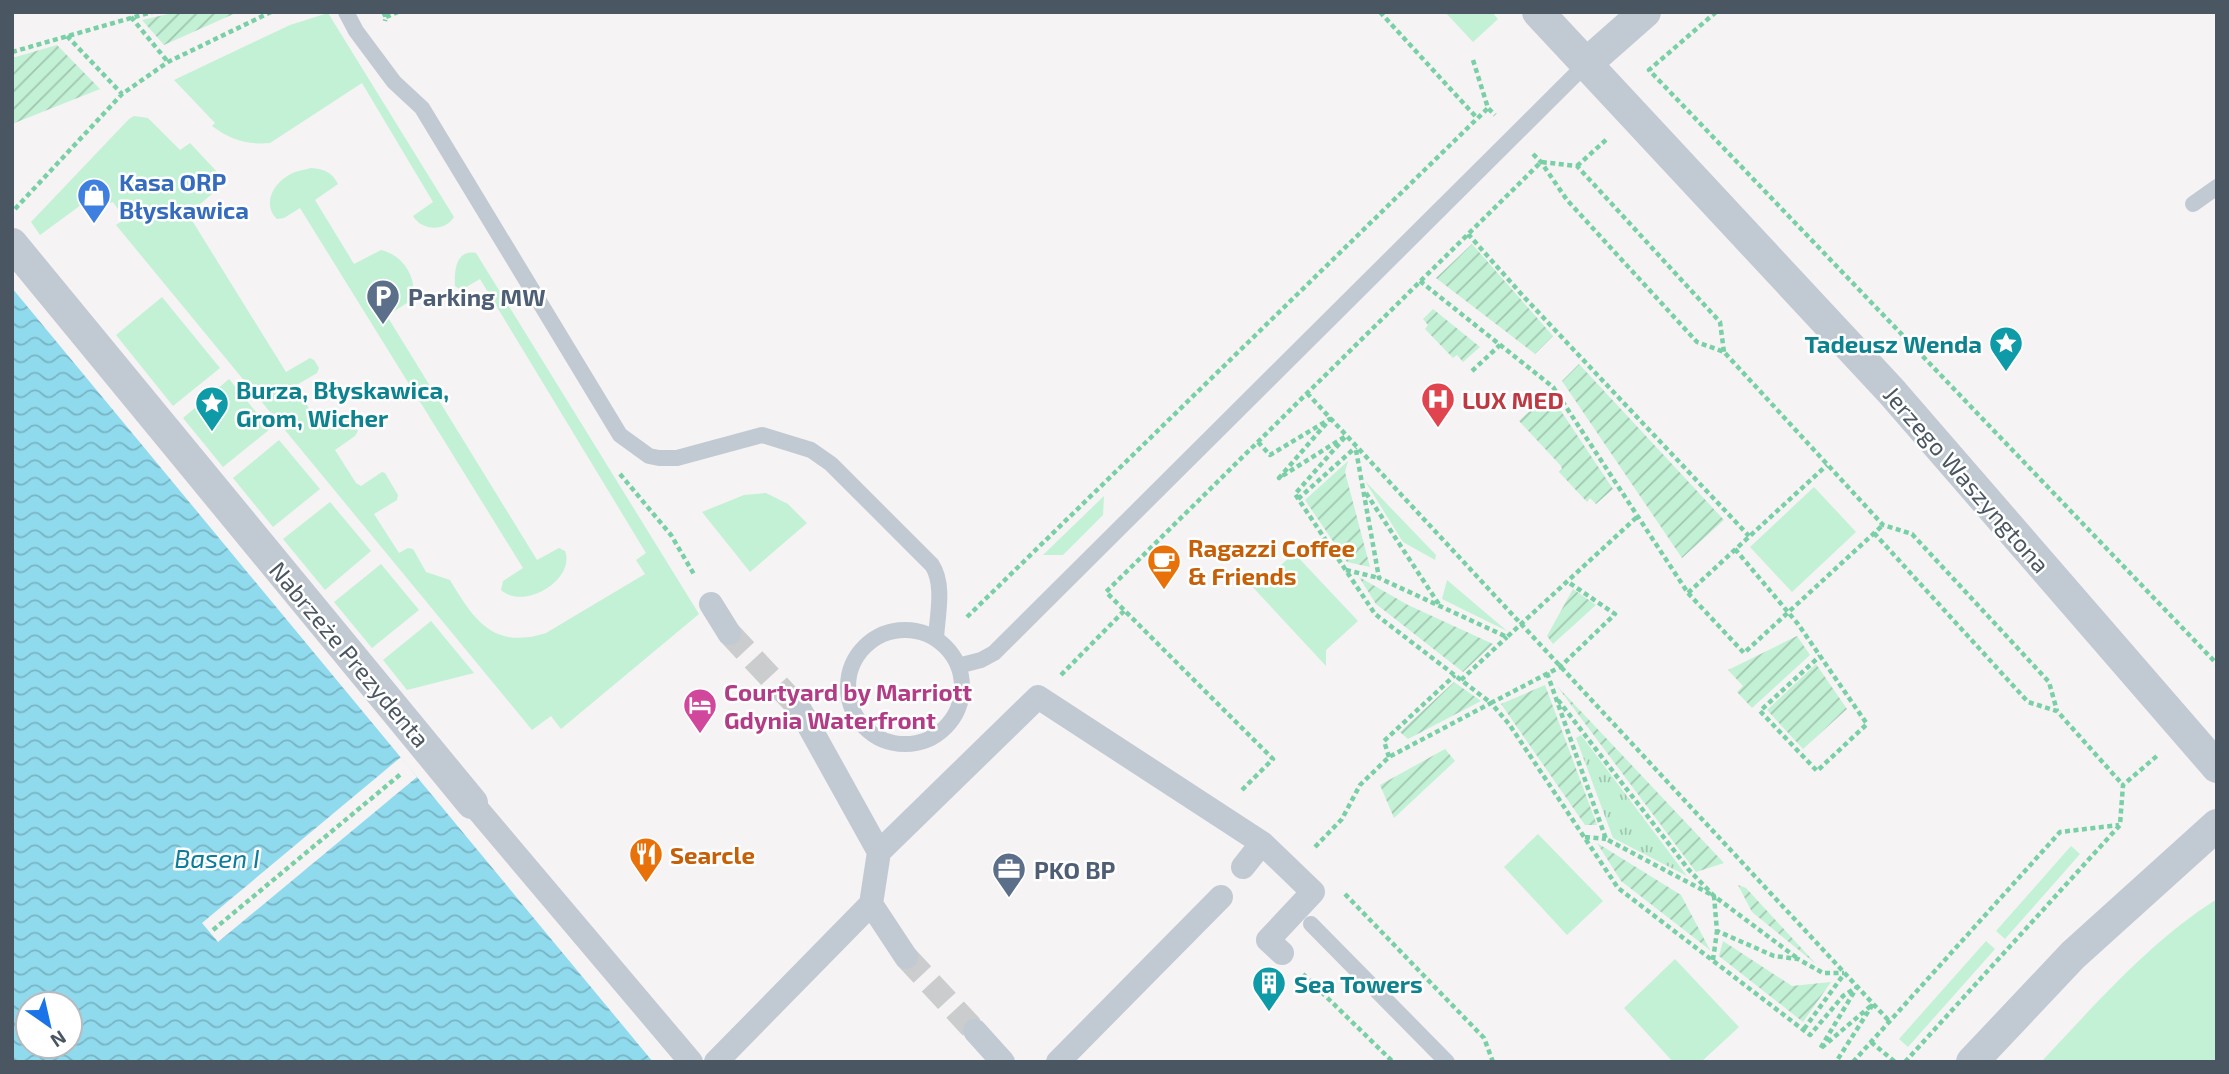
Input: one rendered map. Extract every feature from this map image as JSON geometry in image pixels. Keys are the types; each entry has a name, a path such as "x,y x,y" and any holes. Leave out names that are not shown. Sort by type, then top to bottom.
{"street":[{"name":"Jerzego Waszyngtona","path":"1538,12 1891,391 2217,767"},
{"path":"1586,64 1645,12"},
{"name":"Nabrzeże Prezydenta","path":"12,244 472,803 691,1062"},
{"path":"711,604 729,633"},
{"path":"716,1062 871,904 879,852 1038,697 1262,843 1313,892 1268,940 1282,953"},
{"path":"799,708 879,852"},
{"path":"1972,1062 2073,955 2217,825"},
{"path":"1243,867 1262,843"},
{"path":"1058,1062 1221,897"},
{"path":"871,904 906,957"},
{"path":"975,1031 1003,1062"}],"lane":[{"path":"346,12 356,31 394,82 422,108 620,435 649,456 659,458 677,458 762,435 811,450 831,464 932,565 937,574 939,589 936,639"},
{"path":"958,666 981,660 994,653 1586,64"},
{"path":"2193,204 2217,187"},
{"path":"897,630 918,631 936,639 949,651 958,666 962,682 960,703 951,721 937,735 918,743 897,744 878,738 862,725 851,708 848,688 851,668 862,650 877,637 897,630"},
{"path":"1311,924 1447,1062"}],"path":[{"path":"12,52 152,12"},
{"path":"15,210 122,94 168,62 271,12"},
{"path":"383,12 386,17 398,12"},
{"path":"1380,12 1477,118"},
{"path":"1716,12 1649,70 2217,664"},
{"path":"131,18 168,62"},
{"path":"66,36 122,94"},
{"path":"962,621 1488,108 1473,60"},
{"path":"1219,813 1273,759 1106,592 1541,162"},
{"path":"1541,162 1567,200 1697,342 1724,352 1883,525 1912,534 2049,682 2057,711 2123,785 2120,825 1905,1062"},
{"path":"1541,162 1577,166 1720,322 1724,352"},
{"path":"1468,233 1524,297 1749,536"},
{"path":"1420,281 1553,387 1688,593 1744,653 1883,525"},
{"path":"1472,371 1500,345"},
{"path":"1307,393 1889,1022"},
{"path":"1330,419 1279,478 1346,436"},
{"path":"1258,442 1270,455 1330,419"},
{"path":"1346,436 1294,494 1375,614 1491,703 1509,724 1618,888 1810,1035 1843,996 1857,987"},
{"path":"1356,447 1379,578"},
{"path":"1298,499 1356,447"},
{"path":"1688,593 1827,465"},
{"path":"1364,489 1441,607"},
{"path":"1461,680 1638,516"},
{"path":"1874,533 2028,702 2057,711"},
{"path":"1735,549 1788,612 1820,656 1867,724 1817,771 1760,711 1820,656"},
{"path":"1345,570 1379,578 1507,638"},
{"path":"1292,871 1342,819 1360,785 1389,757 1560,667 1615,614 1568,582"},
{"path":"1038,697 1124,611"},
{"path":"1547,673 1606,839"},
{"path":"1389,757 1384,741 1455,675"},
{"path":"1555,696 1689,870 1714,896 1717,931 1713,960"},
{"path":"214,930 399,775"},
{"path":"1853,1062 2060,832 2120,825"},
{"path":"1585,837 1606,839 1714,896 1798,959 1824,973 1845,973"},
{"path":"1313,892 1344,892 1484,1038 1493,1062"},
{"path":"1717,931 1774,956 1798,959"},
{"path":"1282,953 1393,1062"},
{"path":"1804,1029 1845,973"},
{"path":"1857,987 1820,1049 1873,1004"},
{"path":"1836,1062 1873,1004"},
{"path":"1871,1042 1895,1062"}],"green space":[{"path":"177,12 238,12 164,45 142,20"},
{"path":"1445,12 1492,12 1498,19 1473,42"},
{"path":"328,13 454,217 445,225 428,227 413,216 433,202 362,83 270,143 262,143 240,140 212,126 215,123 174,80 290,25"},
{"path":"57,45 100,89 12,124 12,58"},
{"path":"134,116 148,118 180,150 190,143 218,173 218,189 188,214 286,372 310,358 319,368 317,373 295,386 320,426 341,413 347,414 358,431 335,450 356,483 361,486 382,472 385,473 398,495 397,500 374,514 399,553 408,548 413,549 426,572 450,580 468,608 487,628 512,638 546,633 645,574 636,560 646,553 480,279 461,290 455,286 456,268 460,258 464,254 476,253 699,614 561,729 551,716 532,730 116,225 125,219 113,202 110,203 100,191 40,235 31,222"},
{"path":"311,168 327,172 338,184 315,200 354,264 381,250 396,257 407,268 413,283 413,299 387,316 537,560 559,548 565,551 563,572 546,589 522,597 511,596 501,590 503,581 523,568 300,208 284,218 277,219 273,213 270,207 271,195 278,184 291,174"},
{"path":"1472,244 1553,336 1535,354 1436,278"},
{"path":"162,297 220,368 173,406 116,335"},
{"path":"1433,309 1480,347 1463,362 1457,355 1453,358 1425,329 1428,325 1423,319"},
{"path":"1579,364 1724,520 1682,558 1562,381"},
{"path":"229,379 270,429 223,467 183,418"},
{"path":"1544,397 1559,408 1613,489 1596,504 1590,498 1587,502 1559,472 1561,466 1519,421"},
{"path":"279,440 320,489 273,527 233,478"},
{"path":"1348,461 1345,472 1370,567 1347,562 1305,500"},
{"path":"1365,481 1436,555 1435,560 1403,542"},
{"path":"1814,487 1856,532 1792,592 1750,547"},
{"path":"766,493 788,504 807,523 750,572 702,512 744,495"},
{"path":"1104,496 1103,515 1063,555 1043,555"},
{"path":"330,502 371,551 325,590 283,539"},
{"path":"1294,553 1358,621 1326,650 1326,666 1248,582 1263,582"},
{"path":"381,564 419,610 372,648 334,602"},
{"path":"1359,577 1408,605 1493,644 1463,672 1376,604"},
{"path":"1447,580 1507,631 1442,599"},
{"path":"1573,589 1596,605 1553,644 1547,636"},
{"path":"431,621 474,673 407,690 383,660"},
{"path":"1797,636 1810,655 1752,708 1737,692 1743,686 1728,670"},
{"path":"1816,664 1847,709 1803,749 1767,710"},
{"path":"1454,682 1481,701 1408,739 1400,732"},
{"path":"1545,685 1597,825 1585,825 1501,704"},
{"path":"1557,686 1724,863 1696,872"},
{"path":"1581,735 1687,876 1613,838 1576,738"},
{"path":"1445,749 1455,761 1394,818 1380,785"},
{"path":"1538,834 1603,901 1567,935 1504,867"},
{"path":"1597,843 1681,895 1710,950 1621,881"},
{"path":"2071,846 2080,854 2005,939 1996,931"},
{"path":"1738,885 1746,888 1816,964 1752,912"},
{"path":"2217,899 2217,1062 2041,1062 2146,954"},
{"path":"1723,941 1792,986 1831,982 1803,1022 1719,956"},
{"path":"1986,941 1995,949 1908,1047 1899,1039"},
{"path":"1675,959 1739,1027 1701,1062 1673,1062 1624,1008"}],"water":[{"name":"Basen I","path":"12,288 653,1062 12,1062"}],"pier":[{"path":"401,757 417,777 218,942 202,923"}],"tunnel":[{"path":"729,633 799,708"},
{"path":"906,957 975,1031"}],"place":[{"name":"Kasa ORP Błyskawica","path":"94,225"},
{"name":"Parking MW","path":"383,326"},
{"name":"Tadeusz Wenda","path":"2006,373"},
{"name":"LUX MED","path":"1438,429"},
{"name":"Burza, Błyskawica, Grom, Wicher","path":"212,433"},
{"name":"Ragazzi Coffee & Friends","path":"1164,591"},
{"name":"Courtyard by Marriott Gdynia Waterfront","path":"700,735"},
{"name":"Searcle","path":"646,884"},
{"name":"PKO BP","path":"1009,899"},
{"name":"Sea Towers","path":"1269,1013"}]}
